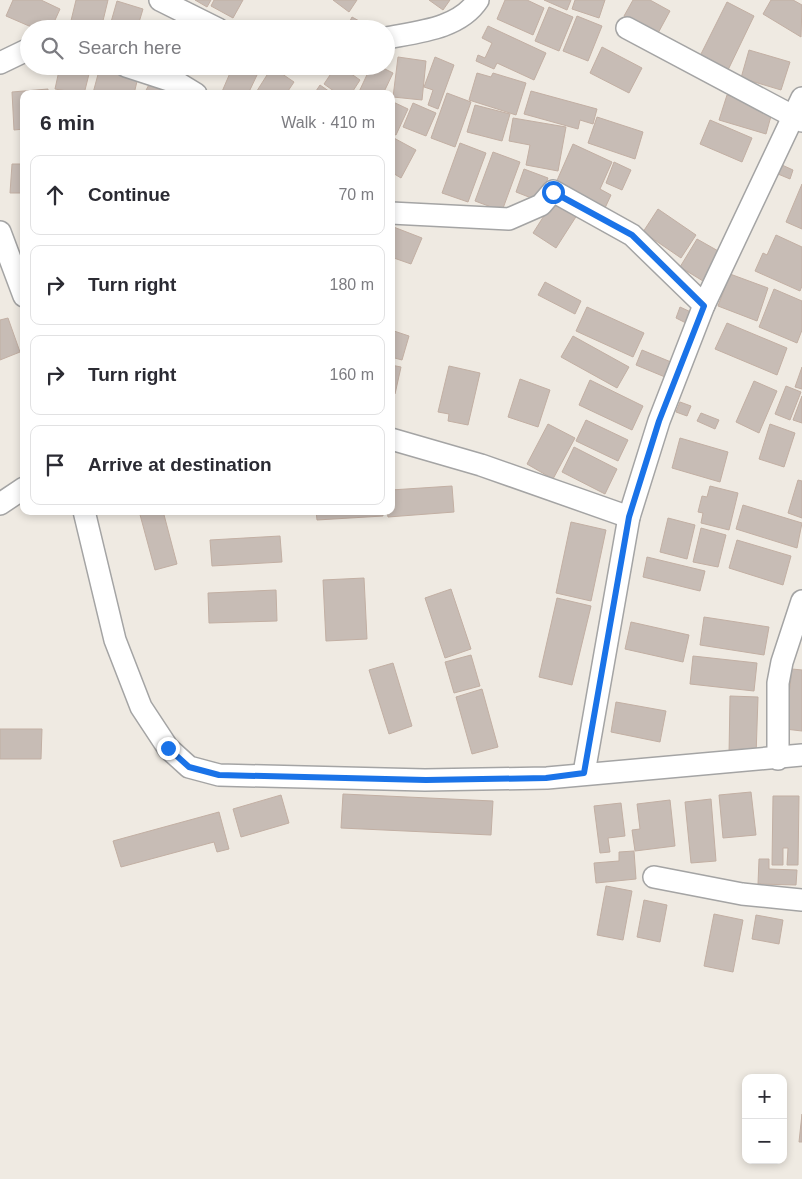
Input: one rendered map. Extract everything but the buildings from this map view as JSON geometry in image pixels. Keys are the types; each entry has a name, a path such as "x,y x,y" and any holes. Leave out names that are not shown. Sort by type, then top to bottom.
{"street":[{"path":"160,0 200,20"},
{"path":"395,36 434,29 457,19 478,0"},
{"path":"584,773 629,517 659,421 704,306 800,112 627,28"},
{"path":"0,63 20,53"},
{"path":"154,75 178,83 189,90"},
{"path":"395,213 508,219 541,205 553,192 632,235 704,306"},
{"path":"0,232 20,285"},
{"path":"395,440 481,465 629,517"},
{"path":"0,504 20,491"},
{"path":"85,515 115,640 141,707 168,748 189,767 219,775 426,780 546,778 584,773 778,759 802,755"},
{"path":"778,759 778,683 782,662 802,601"},
{"path":"654,877 742,894 802,900"}],"route":[{"path":"168,748 189,767 219,775 426,780 546,778 584,773 629,517 659,421 704,306 632,235 553,192"}]}
